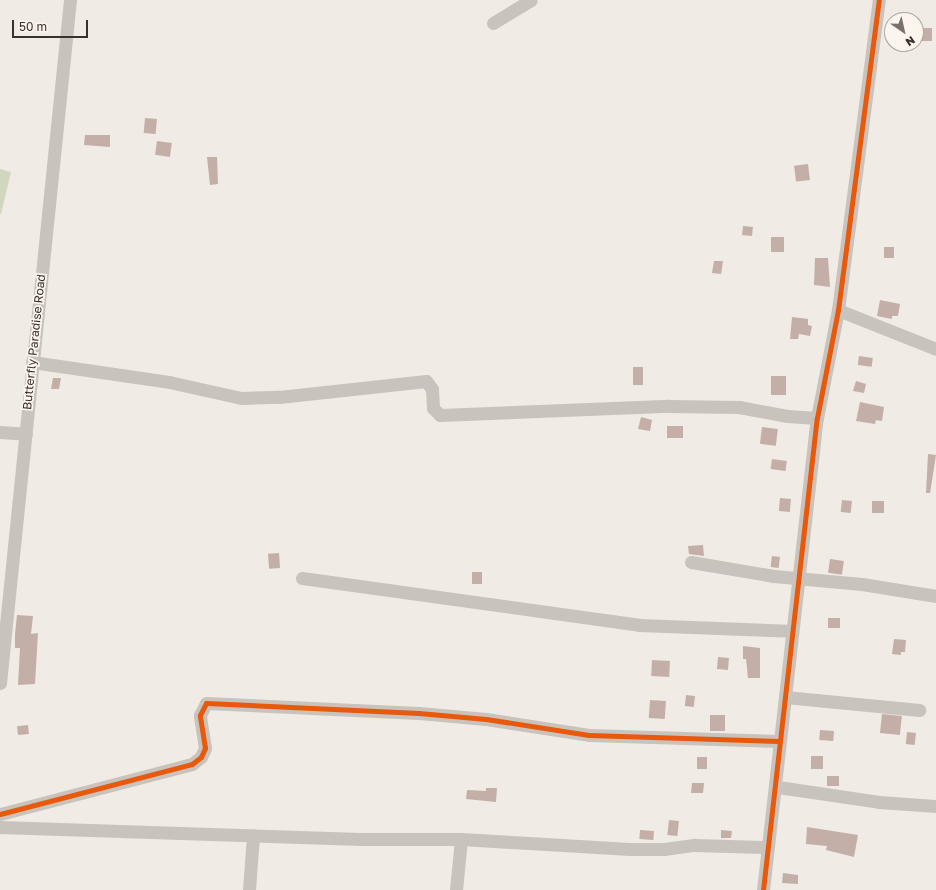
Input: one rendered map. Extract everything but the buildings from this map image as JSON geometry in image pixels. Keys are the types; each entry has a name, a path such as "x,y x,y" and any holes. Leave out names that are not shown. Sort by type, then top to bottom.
{"street":[{"name":"Butterfly Paradise Road","path":"0,683 70,0"},
{"path":"493,23 531,0"},
{"path":"764,890 767,847 778,787 778,741 785,697 817,418 838,310 879,0"},
{"path":"838,310 936,349"},
{"path":"32,362 169,382 241,398 426,381 432,389 433,408 440,415 670,406 739,407 787,416 817,418"},
{"path":"0,432 26,434"},
{"path":"691,562 798,579 862,584 936,596"},
{"path":"302,578 639,625 792,631"},
{"path":"785,697 919,710"},
{"path":"0,814 192,764 201,757 205,748 200,715 206,703 419,713 486,719 589,735 778,741"},
{"path":"778,787 879,802 936,806"},
{"path":"0,827 253,835 462,839 630,849 664,849 694,845 767,847"},
{"path":"249,890 253,835"},
{"path":"456,890 462,839"}],"green space":[{"path":"0,169 11,172 1,214 0,214"}],"cycle path":[{"path":"763,890 817,418 838,310 879,0"},
{"path":"0,814 192,764 201,757 205,748 200,715 206,703 419,713 486,719 589,735 779,741"}]}
